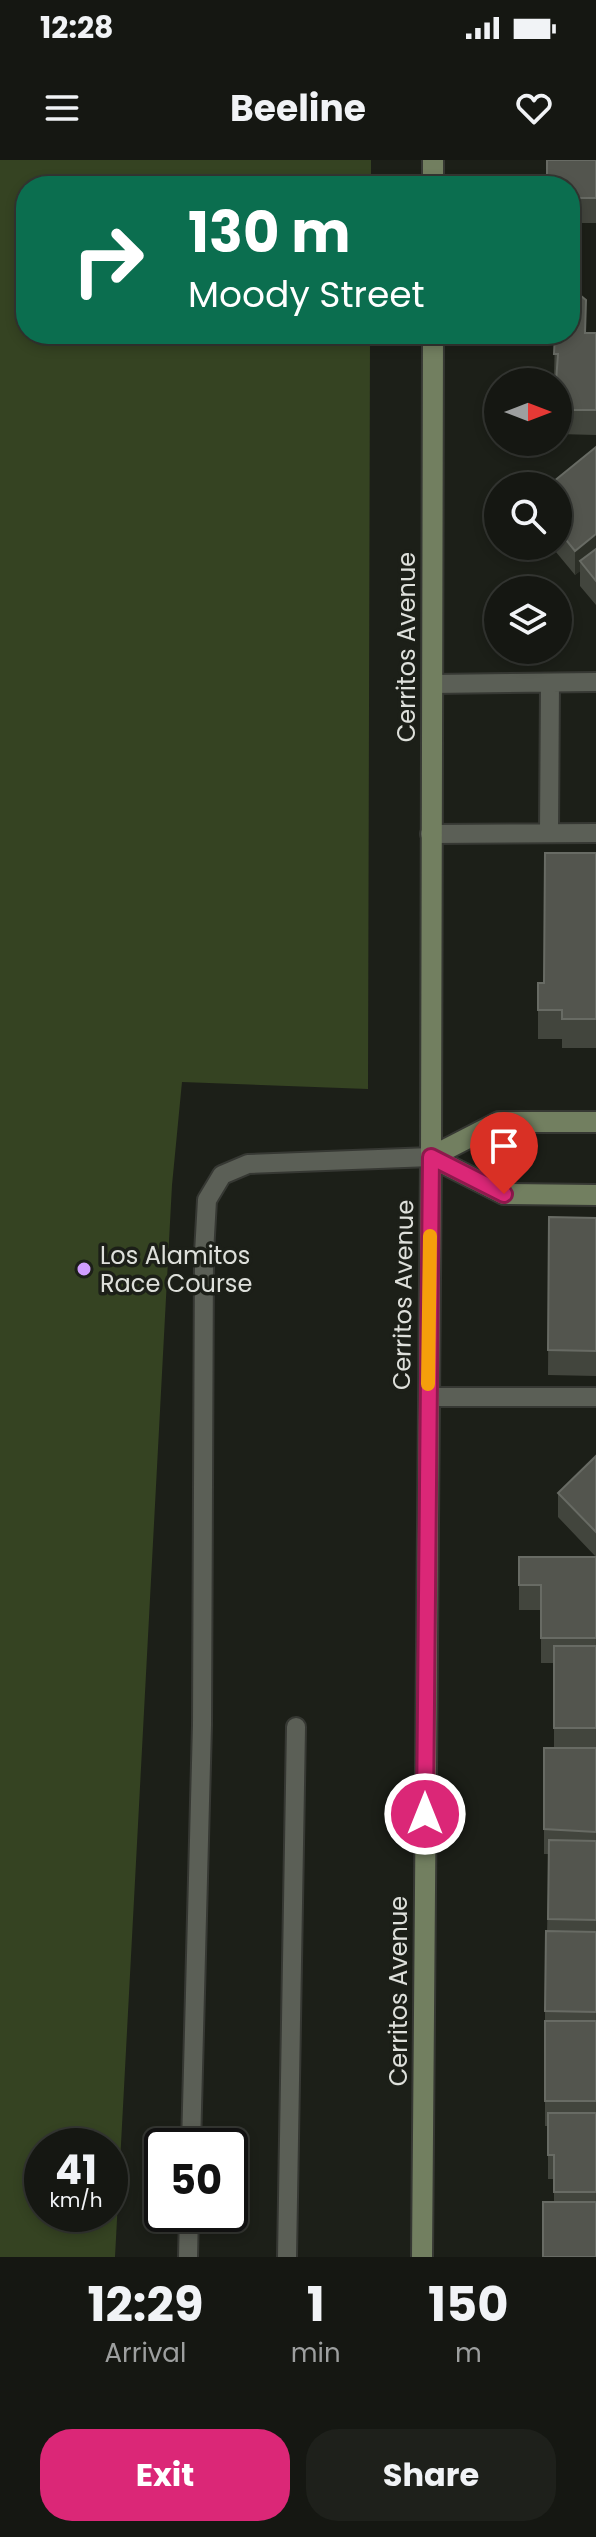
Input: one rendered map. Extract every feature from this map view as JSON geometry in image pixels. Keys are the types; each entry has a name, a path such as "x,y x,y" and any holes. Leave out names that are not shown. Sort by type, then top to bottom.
{"main road":[{"name":"Cerritos Avenue","path":"422,2257 431,1157 433,344"},
{"path":"431,1157 499,1122 596,1122"},
{"path":"431,1157 504,1194 596,1195"}],"lane":[{"path":"432,684 596,682"},
{"path":"549,833 550,683"},
{"path":"430,834 596,833"},
{"path":"191,2128 202,1725 204,1253 207,1200 222,1175 248,1164 431,1157"},
{"path":"428,1397 596,1397"},
{"path":"287,2257 296,1727"},
{"path":"188,2257 189,2232"}],"green space":[{"name":"Los Alamitos Race Course","path":"0,160 371,160 371,176 16,176 16,344 370,344 368,1089 182,1082 172,1185 122,2128 24,2128 24,2232 116,2232 115,2257 0,2257"}],"building":[{"path":"547,160 596,160 596,198 580,198 580,176 547,176"},
{"path":"580,295 586,300 585,333 596,333 596,410 572,410 572,368 557,368 558,354 554,354 554,344 580,344"},
{"path":"596,447 596,534 575,551 572,547 572,472 565,472"},
{"path":"596,549 596,581 580,561"},
{"path":"545,853 596,853 596,1019 562,1019 562,1010 538,1010 538,983 544,983"},
{"path":"549,1217 596,1218 596,1351 548,1350"},
{"path":"596,1456 596,1532 558,1493"},
{"path":"519,1557 596,1557 596,1638 541,1638 541,1585 519,1585"},
{"path":"554,1646 596,1646 596,1728 554,1728"},
{"path":"544,1748 596,1748 596,1832 544,1829"},
{"path":"549,1840 596,1841 596,1920 548,1919"},
{"path":"546,1931 596,1932 596,2012 545,2011"},
{"path":"545,2021 596,2021 596,2101 545,2101"},
{"path":"548,2113 596,2113 596,2192 554,2192 554,2155 548,2155"},
{"path":"543,2202 596,2202 596,2257 543,2257"}],"slow traffic":[{"path":"428,1384 430,1236"}],"place":[{"name":"Los Alamitos Race Course","path":"84,1269"}],"route":[{"path":"425,1814 431,1157 504,1194"}]}
